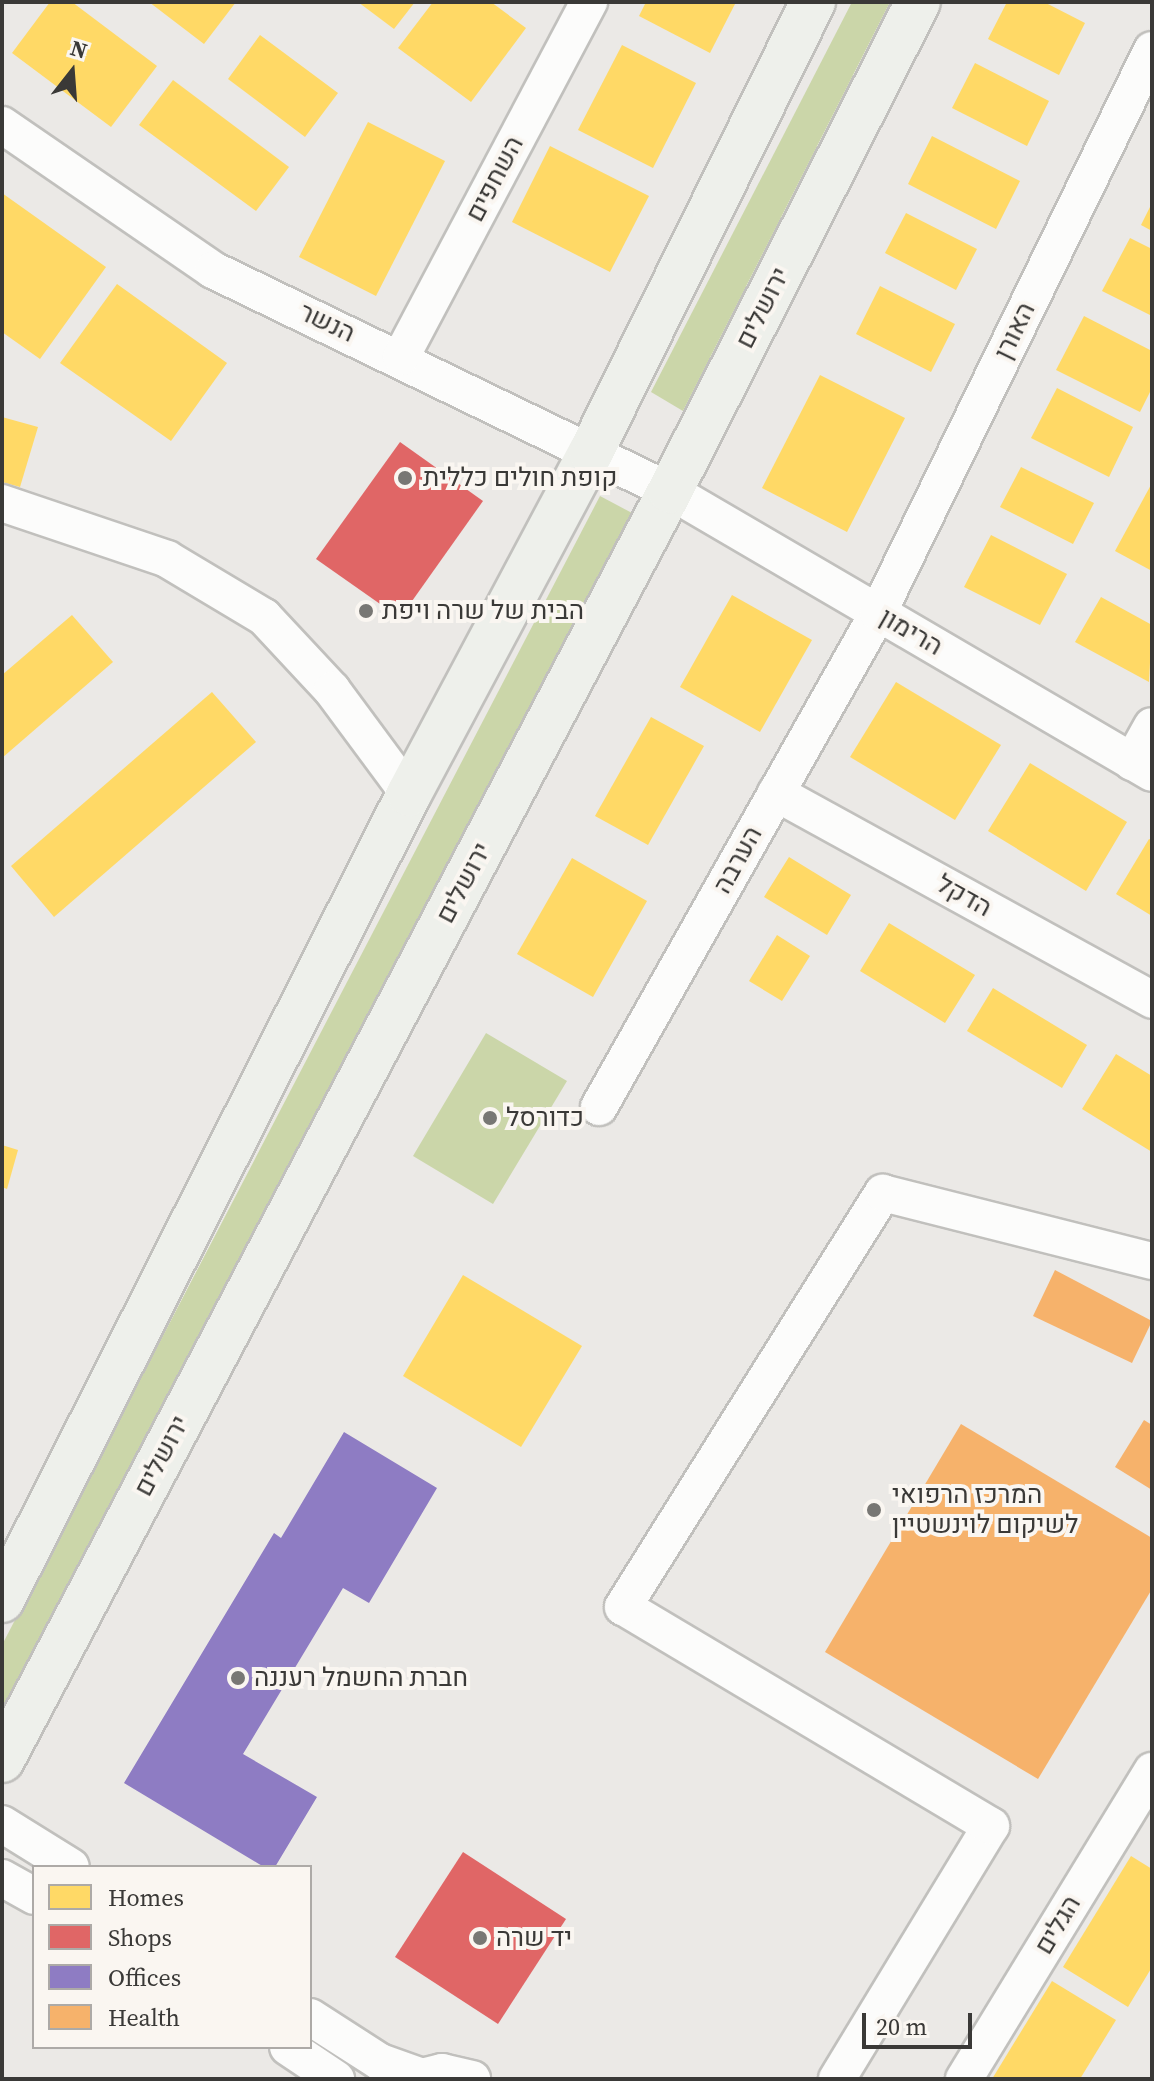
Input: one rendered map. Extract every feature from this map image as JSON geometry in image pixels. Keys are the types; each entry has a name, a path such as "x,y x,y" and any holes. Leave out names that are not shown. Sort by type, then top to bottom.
{"main road":[{"path":"2,1600 409,794 591,452 813,2"},
{"name":"ירושלים","path":"2,1760 670,491 918,2"}],"street":[{"name":"השחפים","path":"401,357 585,4"},
{"name":"האורן","path":"878,613 1152,50"},
{"name":"הנשר","path":"2,125 213,270 401,357 670,491"},
{"name":"הרימון","path":"670,491 1142,768"},
{"path":"2,503 167,559 264,617 332,690 409,794"},
{"name":"הערבה","path":"599,1107 878,613"},
{"path":"1142,768 1152,726"},
{"name":"הדקל","path":"776,793 1152,1000"},
{"path":"837,2079 991,1826 623,1607 883,1193 1152,1261"},
{"name":"הגלים","path":"964,2079 1152,1771"},
{"path":"2,1824 68,1865"},
{"path":"2,1878 32,1895"},
{"path":"312,2018 380,2062 416,2077 442,2072 472,2079"},
{"path":"291,2049 336,2079"}],"green space":[{"path":"852,2 890,2 683,411 651,392"},
{"path":"600,496 632,513 2,1723 2,1645"},
{"name":"כדורסל","path":"486,1033 567,1081 493,1204 413,1156"}],"building: Homes":[{"path":"50,2 72,2 157,66 111,127 12,53"},
{"path":"149,2 236,2 204,44"},
{"path":"358,2 415,2 394,29"},
{"path":"433,2 491,2 526,28 471,102 398,48"},
{"path":"646,2 736,2 710,53 639,16"},
{"path":"1007,2 1044,2 1085,23 1059,75 988,39"},
{"path":"260,35 338,93 305,137 228,79"},
{"path":"622,45 696,83 653,168 578,130"},
{"path":"975,63 1049,101 1027,146 952,108"},
{"path":"173,80 289,167 256,211 139,125"},
{"path":"368,122 445,161 376,296 299,257"},
{"path":"932,136 1020,181 996,229 908,184"},
{"path":"550,146 649,196 610,272 512,222"},
{"path":"2,193 106,267 40,359 2,332"},
{"path":"1152,203 1152,231 1141,225"},
{"path":"906,213 977,249 956,290 885,253"},
{"path":"1130,238 1152,249 1152,316 1102,291"},
{"path":"117,284 227,363 171,441 60,363"},
{"path":"880,286 955,324 931,372 856,334"},
{"path":"1084,316 1152,351 1152,388 1140,412 1056,370"},
{"path":"820,375 905,418 847,532 762,488"},
{"path":"1057,388 1133,427 1109,477 1031,438"},
{"path":"2,417 38,427 20,487 2,482"},
{"path":"1021,467 1094,503 1073,544 1000,507"},
{"path":"1152,483 1152,571 1115,551"},
{"path":"991,535 1067,574 1040,625 964,587"},
{"path":"732,595 812,640 760,732 680,687"},
{"path":"1101,597 1152,625 1149,682 1075,642"},
{"path":"72,615 113,662 2,758 2,675"},
{"path":"896,682 1001,745 955,820 850,757"},
{"path":"212,692 256,742 54,917 11,866"},
{"path":"651,717 704,746 648,845 595,816"},
{"path":"1030,763 1127,822 1086,891 988,831"},
{"path":"1149,839 1152,840 1152,916 1116,894"},
{"path":"789,857 851,895 827,935 764,897"},
{"path":"572,858 647,901 593,997 517,954"},
{"path":"889,923 975,975 945,1023 860,971"},
{"path":"777,935 810,956 782,1001 749,981"},
{"path":"993,988 1087,1045 1062,1088 967,1031"},
{"path":"1116,1054 1152,1076 1152,1152 1082,1109"},
{"path":"2,1145 18,1150 7,1189 2,1187"},
{"path":"463,1275 582,1346 521,1447 403,1376"},
{"path":"1131,1856 1152,1869 1152,1967 1128,2007 1063,1967"},
{"path":"1052,1981 1116,2020 1080,2079 992,2079"}],"building: Shops":[{"path":"400,442 483,501 400,618 316,559"},
{"name":"יד שרה","path":"463,1852 566,1919 498,2024 395,1957"}],"building: Offices":[{"name":"חברת החשמל רעננה","path":"344,1432 437,1488 369,1603 343,1588 243,1754 317,1797 276,1865 261,1865 124,1783 274,1533 281,1538"}],"building: Health":[{"path":"1055,1270 1152,1321 1132,1363 1033,1316"},
{"path":"1144,1420 1152,1425 1152,1490 1115,1467"},
{"path":"961,1424 1152,1538 1152,1589 1038,1779 825,1652"}],"place":[{"name":"קופת חולים כללית","path":"405,478"},
{"name":"הבית של שרה ויפת","path":"366,611"},
{"name":"כדורסל","path":"490,1118"},
{"name":"המרכז הרפואי לשיקום לוינשטיין","path":"874,1510"},
{"name":"חברת החשמל רעננה","path":"238,1678"},
{"name":"יד שרה","path":"480,1938"}]}
